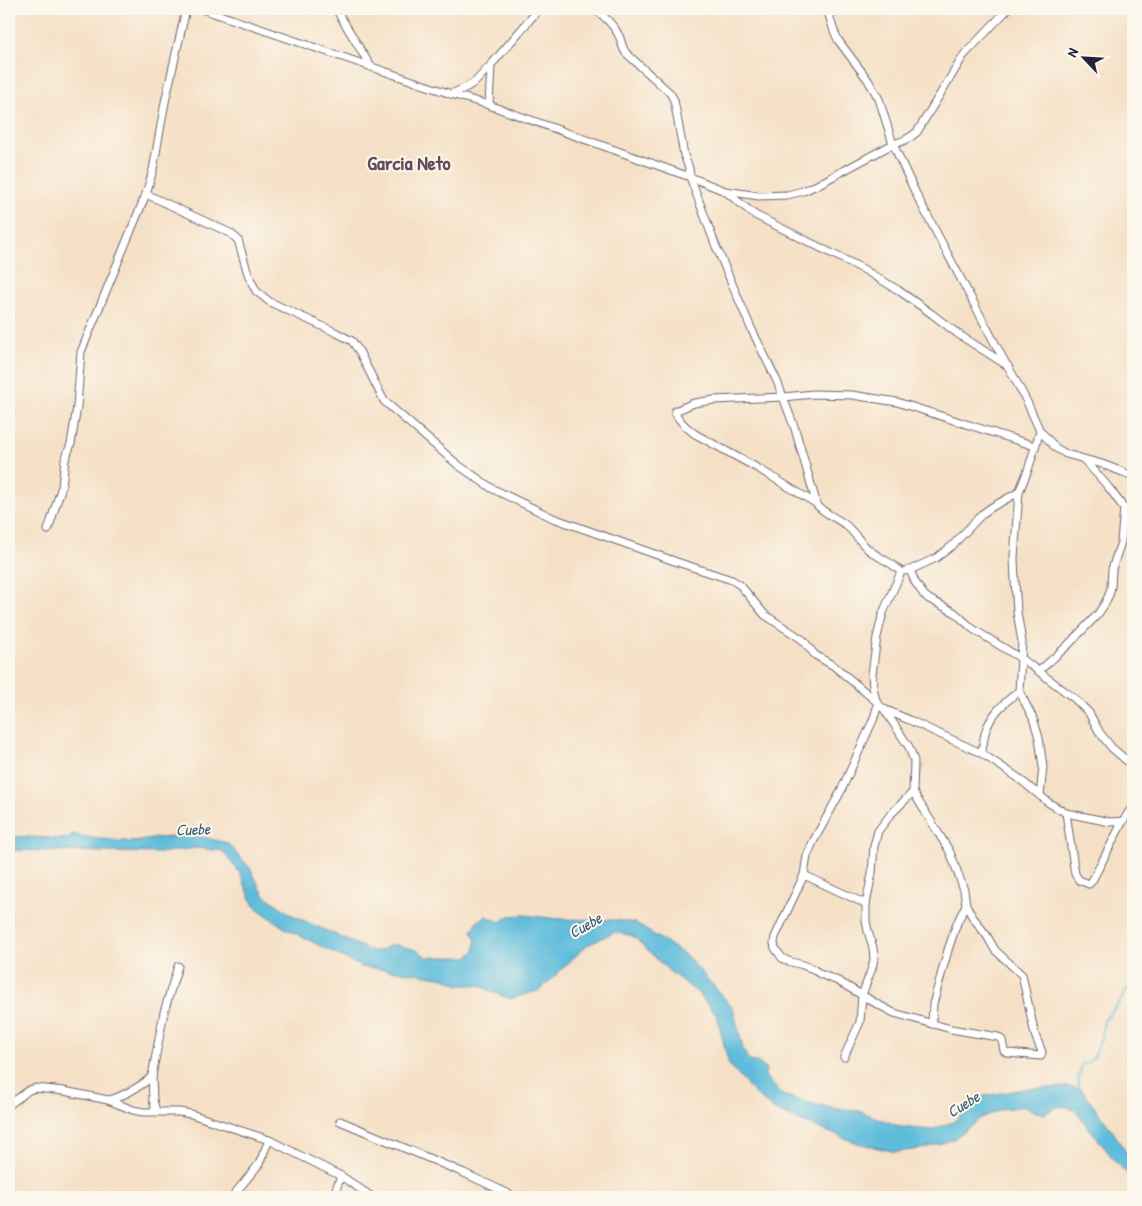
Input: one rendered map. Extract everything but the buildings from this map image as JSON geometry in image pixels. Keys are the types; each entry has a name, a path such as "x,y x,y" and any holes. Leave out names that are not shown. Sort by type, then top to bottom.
{"street":[{"path":"48,530 62,486 66,460 71,444 82,352 146,194 153,170 165,102 186,9"},
{"path":"202,9 451,94 489,105 725,191 759,196 787,195 802,191 893,144 904,142 917,132 964,55 1008,9"},
{"path":"336,9 371,67"},
{"path":"451,94 475,82 539,9"},
{"path":"595,9 610,22 618,34 626,53 670,93 674,100 690,177 715,244 751,328 777,381 795,429 817,505"},
{"path":"826,9 838,40 868,80 879,99 893,144 917,196 1027,402 1040,432 1056,448 1066,454 1102,464 1133,476"},
{"path":"489,105 491,65"},
{"path":"725,191 755,215 863,269 898,290 958,334 1008,366"},
{"path":"146,194 230,233 238,240 248,274 256,291 270,302 352,341 360,351 384,401 458,465 493,489 553,518 732,580 740,586 765,615 803,640 815,655 834,666 879,705 910,747 914,761 913,792 950,852 964,890 966,905 995,950 1022,975 1035,1035 1042,1053 1041,1056 1008,1053 1004,1051 1002,1040 998,1037 951,1029 894,1012 813,969 788,961 778,954 774,943 775,937 804,875 807,856 813,842 840,793 879,705 873,687 872,674 877,637 883,613 900,572"},
{"path":"900,572 896,566 881,560 867,549 846,524 758,469 695,434 674,413 694,403 714,400 814,394 852,395 897,402 1036,446"},
{"path":"1040,432 1019,492 1014,573 1017,612 1022,642 1019,691 1033,718 1039,738 1043,767 1040,796"},
{"path":"1084,460 1107,485 1124,508 1133,525"},
{"path":"900,572 910,570 936,558 952,546 982,514 1019,492"},
{"path":"1039,671 1067,646 1098,614 1104,605 1109,595 1112,569 1121,542 1124,508"},
{"path":"910,570 915,582 929,600 954,612 973,629 1039,671 1075,699 1089,713 1100,733 1112,748 1133,766"},
{"path":"981,753 984,747 986,729 992,718 1002,705 1019,691"},
{"path":"879,705 981,753 1017,777 1048,803 1066,812 1110,822 1123,821"},
{"path":"844,1057 860,1022 862,995 874,960 867,926 866,904 872,873 874,846 878,832 891,814 913,792"},
{"path":"1066,812 1075,874 1077,878 1089,884 1133,806"},
{"path":"1110,822 1116,834"},
{"path":"804,875 866,904"},
{"path":"932,1024 933,1004 948,950 966,905"},
{"path":"156,1111 153,1100 152,1076 164,1012 178,966"},
{"path":"108,1100 144,1084 152,1076"},
{"path":"9,1105 29,1090 36,1088 56,1089 108,1100 143,1112 156,1111 191,1114 269,1140 341,1176 372,1197"},
{"path":"340,1120 464,1173 512,1197"},
{"path":"232,1197 259,1164 269,1140"},
{"path":"333,1197 341,1176"}],"water":[{"name":"Cuebe","path":"72,834 91,838 134,842 195,835 227,843 250,868 264,895 292,915 371,951 380,951 393,944 416,950 427,957 467,957 475,951 476,941 472,931 477,922 486,916 500,922 510,916 524,915 635,923 687,956 733,1008 743,1049 749,1061 757,1062 766,1069 765,1076 782,1095 836,1109 859,1111 901,1127 931,1130 953,1122 984,1096 1029,1088 1068,1087 1081,1089 1133,1162 1133,1180 1119,1166 1075,1110 1062,1106 1044,1114 1033,1111 1026,1106 1003,1109 981,1118 952,1140 921,1149 896,1152 857,1143 773,1109 753,1092 729,1065 717,1016 698,993 669,971 633,936 614,932 586,946 540,990 510,999 481,985 459,985 445,978 362,967 283,927 254,906 240,873 222,851 196,848 159,853 9,850 9,836 68,839"}],"waterway":[{"path":"1079,1090 1078,1081 1082,1064 1088,1063 1095,1055 1104,1021 1133,981"}],"district":[{"name":"Garcia Neto","path":"409,162"}]}
